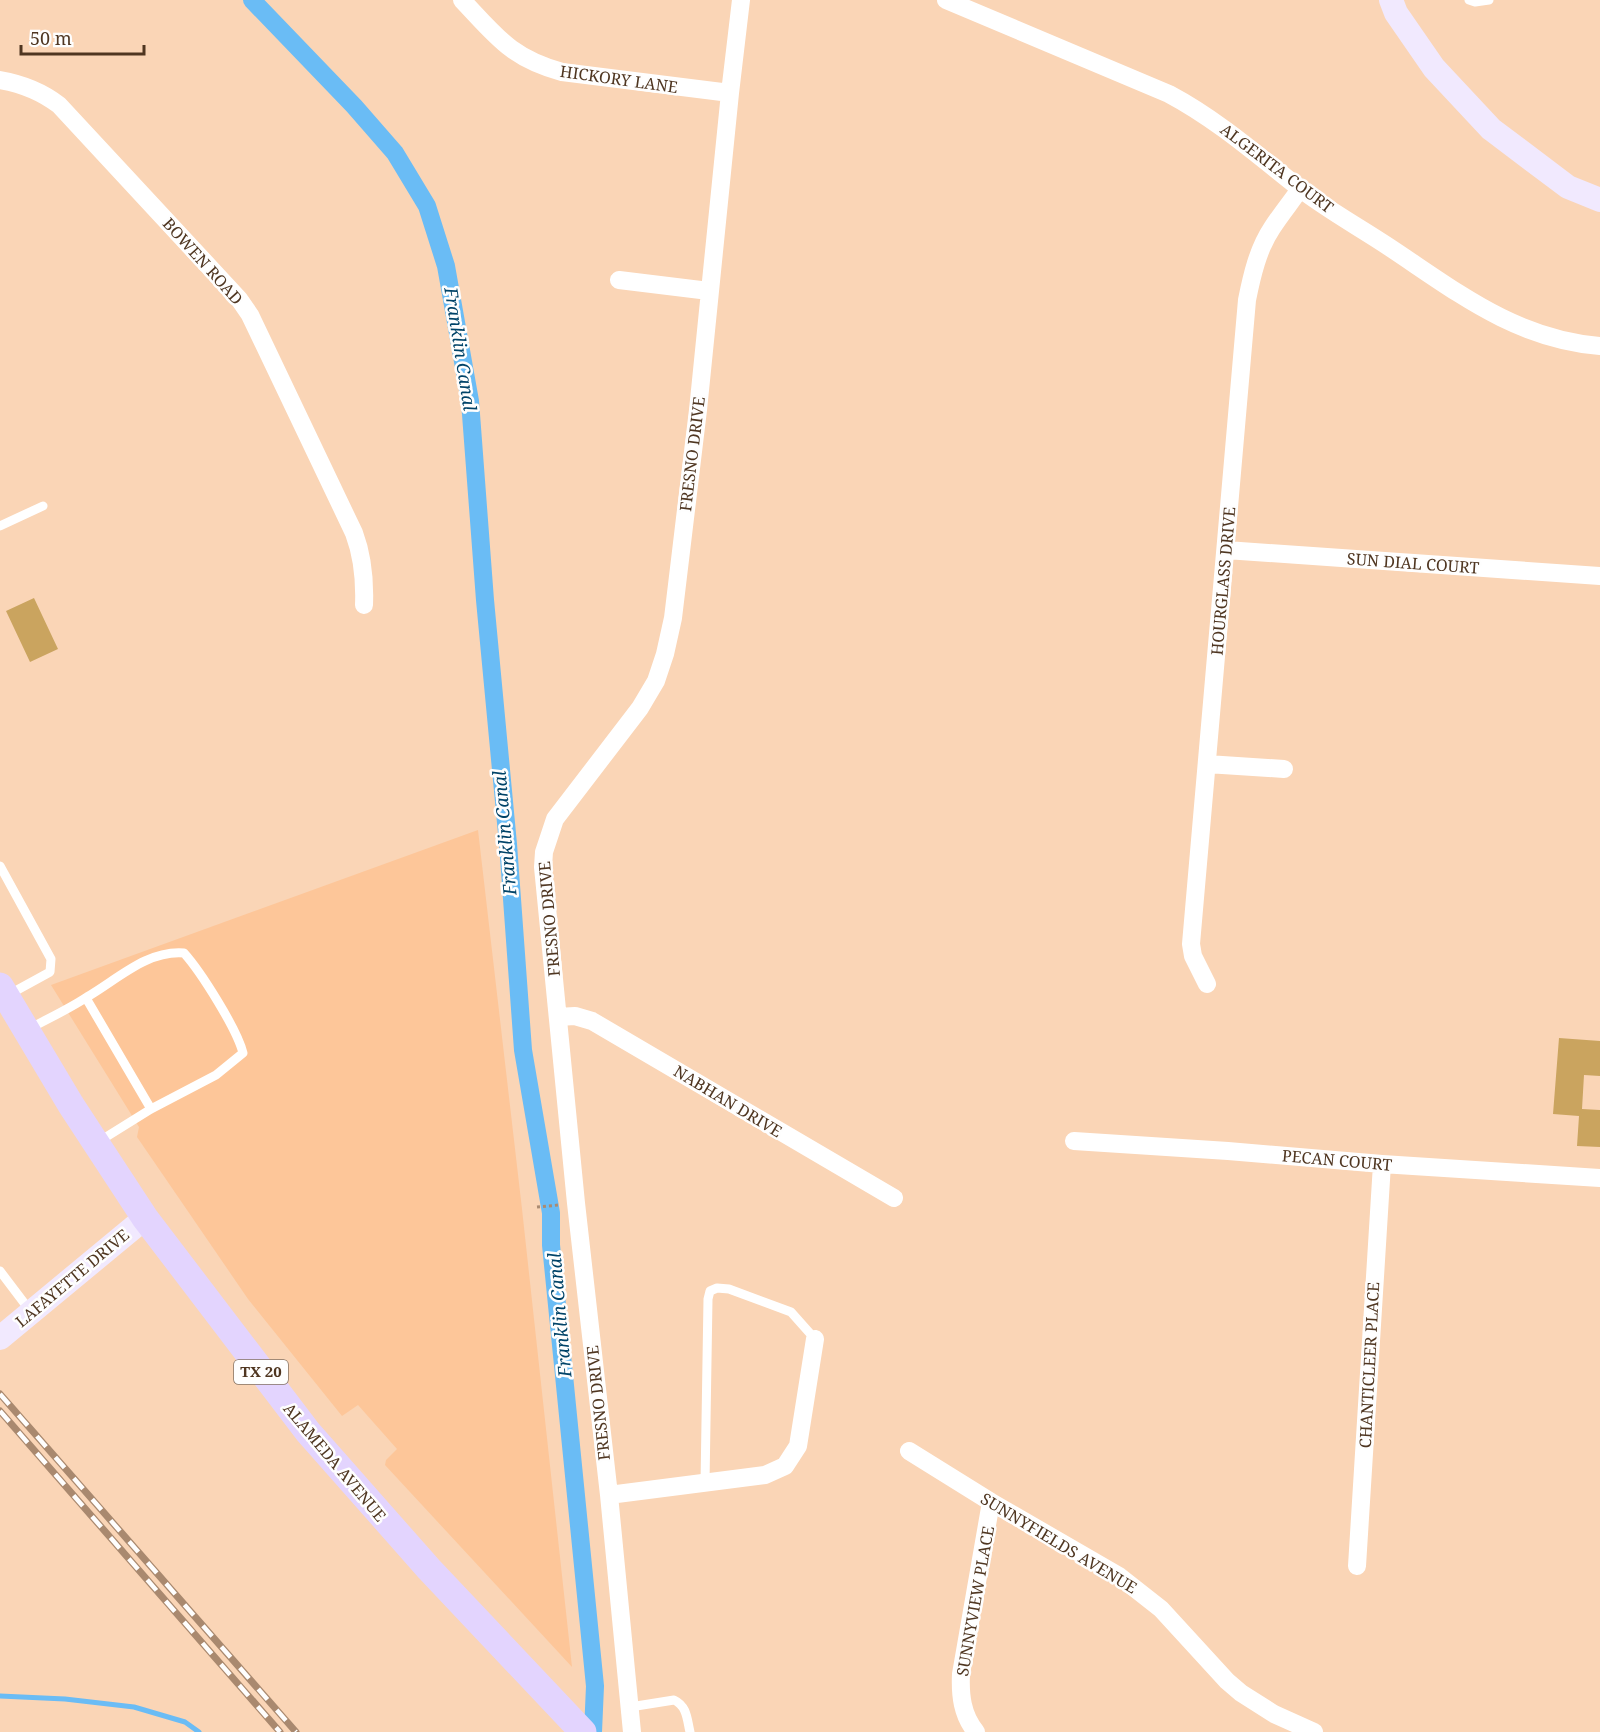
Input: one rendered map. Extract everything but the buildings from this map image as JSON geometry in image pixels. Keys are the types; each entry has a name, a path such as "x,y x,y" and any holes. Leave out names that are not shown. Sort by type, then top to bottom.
{"main road":[{"name":"ALAMEDA AVENUE","path":"3,991 145,1218 308,1432 429,1569 577,1726"}],"street":[{"name":"HICKORY LANE","path":"462,0 503,43 542,67 562,72 730,93"},
{"name":"FRESNO DRIVE","path":"632,1732 543,867 544,852 555,819 640,708 656,681 665,654 673,618 698,410 741,0"},
{"name":"ALGERITA COURT","path":"946,0 1169,94 1198,109 1300,189 1486,311 1546,336 1600,346"},
{"path":"1391,0 1396,13 1434,68 1491,129 1568,187 1600,200"},
{"name":"BOWEN ROAD","path":"0,80 32,88 59,105 239,299 250,315 354,532 365,577 364,605"},
{"name":"HOURGLASS DRIVE","path":"1208,984 1193,956 1191,944 1248,300 1253,272 1271,229 1300,189"},
{"path":"619,280 709,291"},
{"name":"SUN DIAL COURT","path":"1226,550 1600,576"},
{"path":"1207,764 1284,769"},
{"name":"NABHAN DRIVE","path":"558,1017 575,1017 592,1021 894,1198"},
{"name":"PECAN COURT","path":"1074,1142 1600,1178"},
{"name":"CHANTICLEER PLACE","path":"1357,1566 1382,1164"},
{"name":"LAFAYETTE DRIVE","path":"0,1338 145,1218"},
{"path":"609,1495 765,1475 779,1470 789,1461 798,1446 815,1339"},
{"name":"SUNNYFIELDS AVENUE","path":"909,1451 991,1502 1119,1575 1161,1609 1240,1693 1274,1714 1314,1732"},
{"name":"SUNNYVIEW PLACE","path":"976,1732 964,1710 960,1692 961,1674 991,1502"}],"lane":[{"path":"1469,0 1474,2 1489,0"},
{"path":"0,526 43,506"},
{"path":"0,866 51,959 50,972 3,991"},
{"path":"27,1030 86,998 149,958 169,952 184,953 192,961 240,1040 243,1053 216,1075 151,1108 96,1143"},
{"path":"86,998 151,1108"},
{"path":"0,1271 31,1312"},
{"path":"705,1483 710,1291 721,1287 729,1289 791,1312 815,1339"},
{"path":"630,1707 674,1700 680,1703 685,1710 690,1732"}],"path":[{"path":"537,1207 564,1204"}],"shaded area":[{"path":"478,830 572,1667 385,1465 386,1460 397,1449 358,1405 342,1416 248,1299 137,1137 139,1127 51,985"}],"waterway":[{"name":"Franklin Canal","path":"252,0 354,106 395,153 427,206 446,266 470,401 485,600 508,844 523,1050 551,1213 551,1245 595,1686 593,1732"},
{"path":"0,1696 65,1699 134,1707 185,1722 199,1732"}],"railway":[{"path":"0,1394 296,1732"},
{"path":"0,1411 280,1732"}]}
